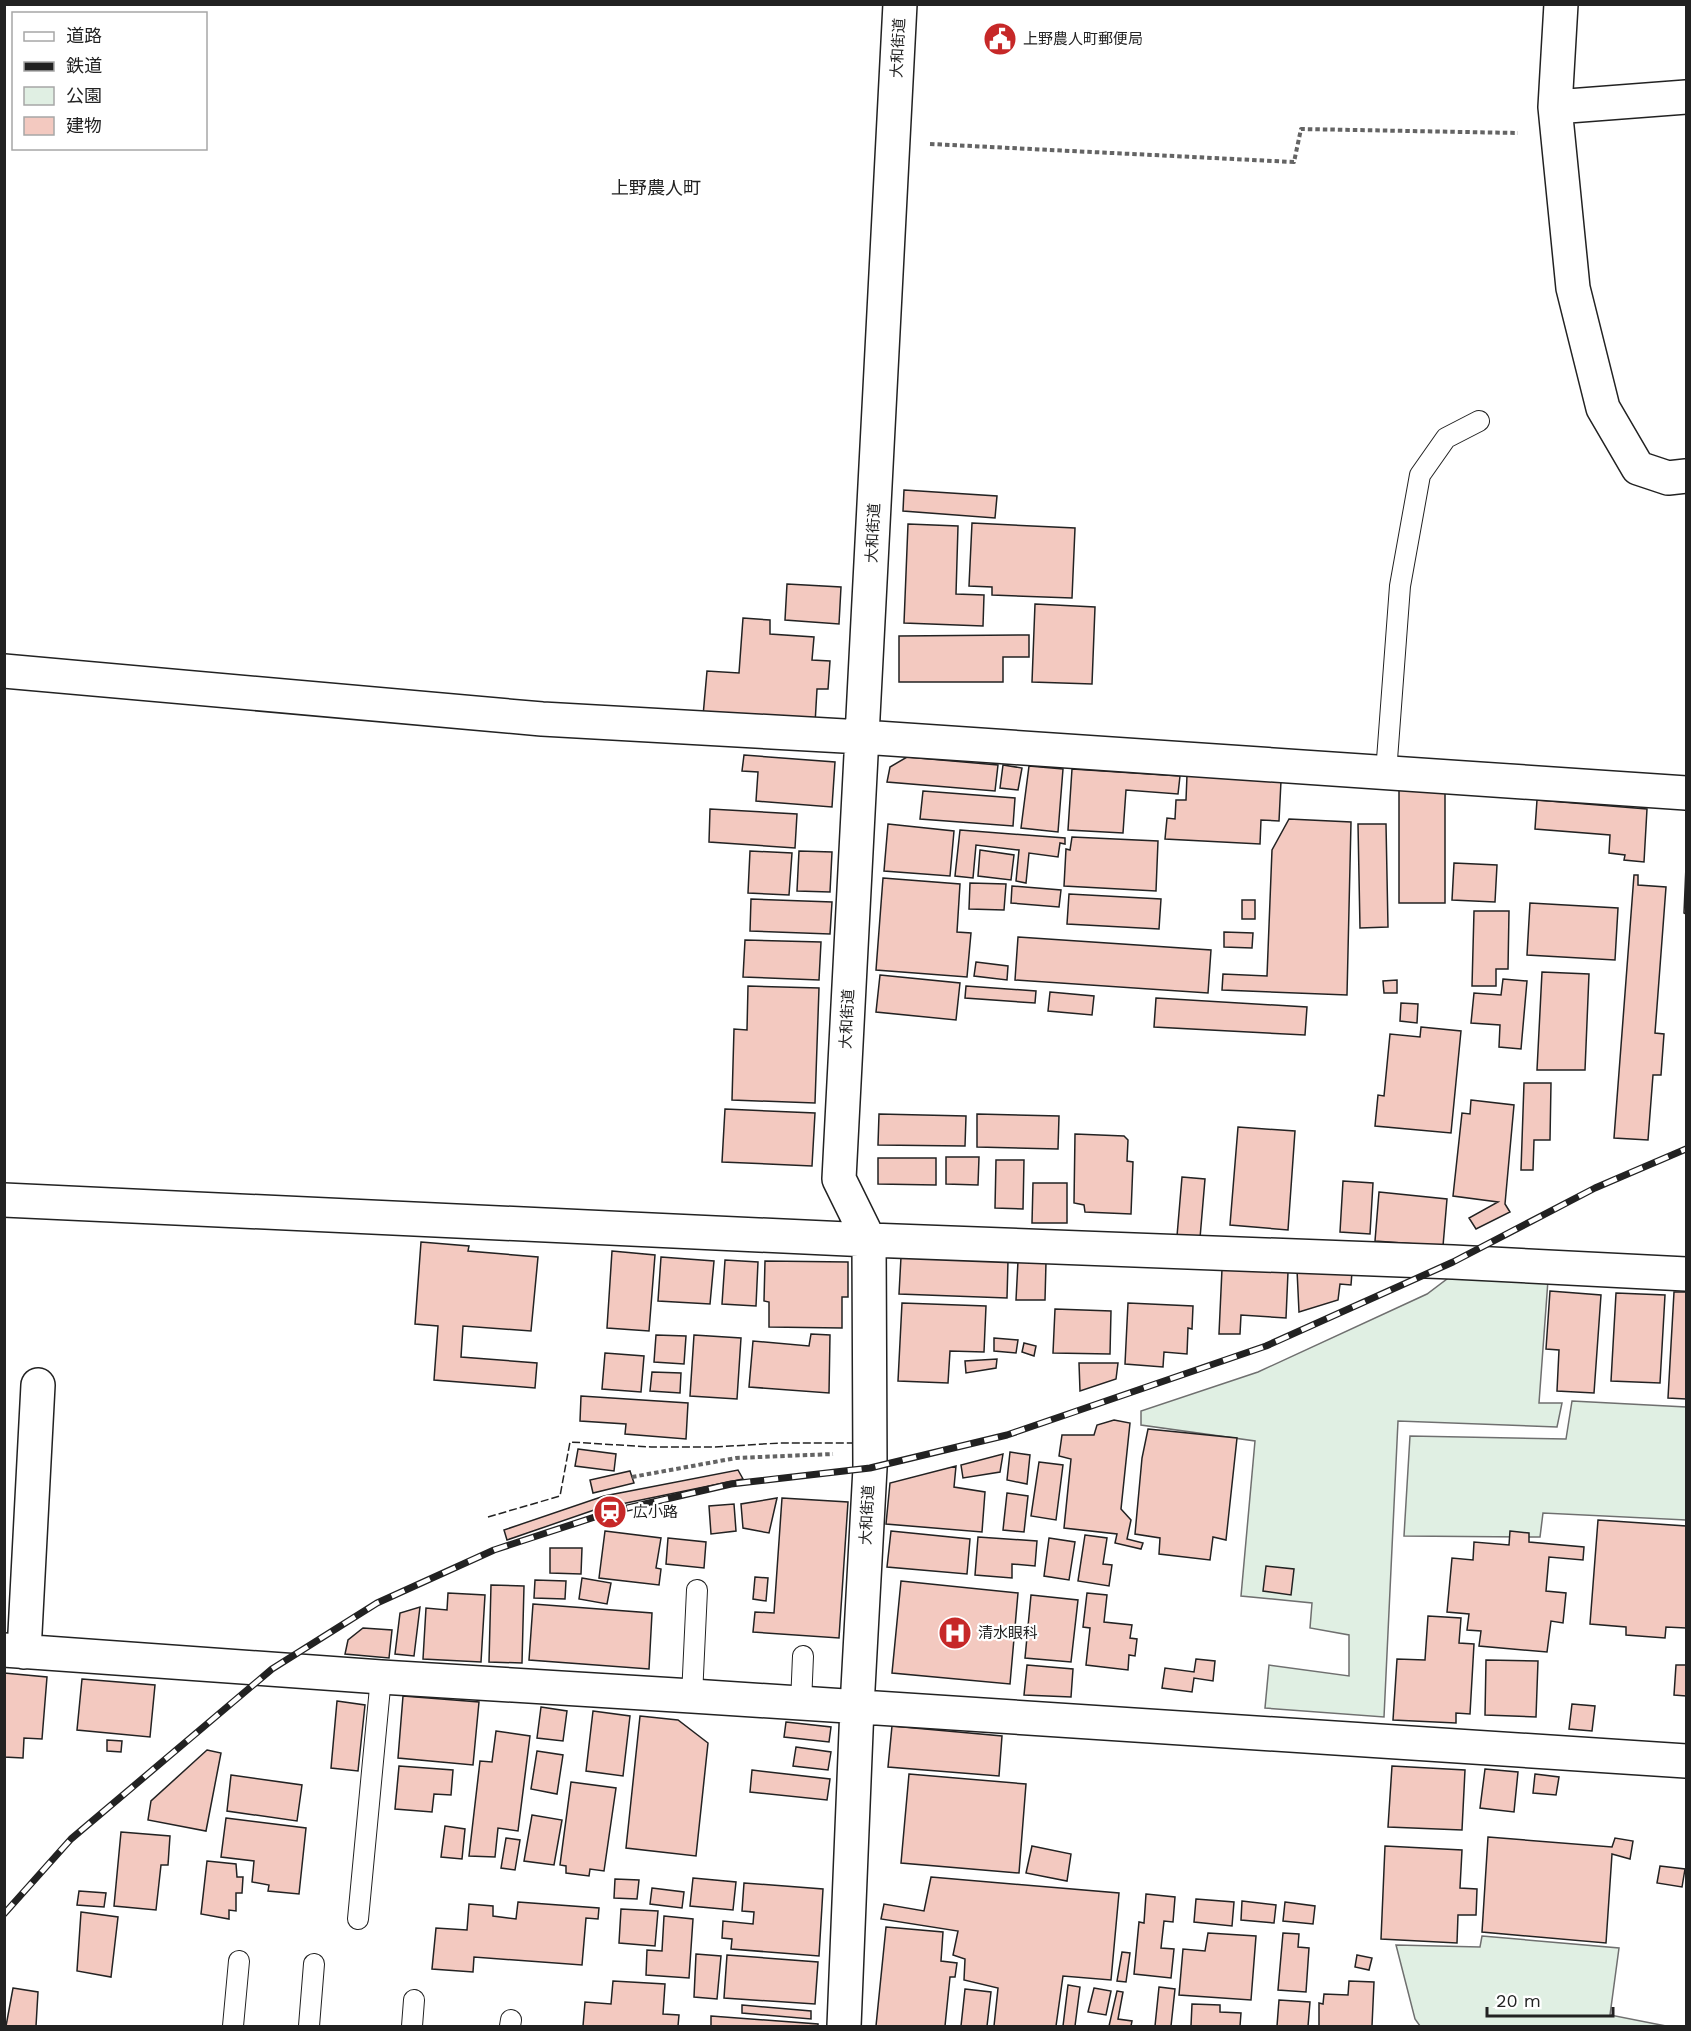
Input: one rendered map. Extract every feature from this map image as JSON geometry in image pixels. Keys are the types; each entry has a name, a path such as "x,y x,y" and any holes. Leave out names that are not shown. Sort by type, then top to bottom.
{"street":[{"name":"大和街道","path":"844,2026 870,1452 869,1240 839,1179 900,4"},
{"path":"1560,4 1556,121 1573,288 1603,408 1638,468 1668,478 1686,476"},
{"path":"1556,121 1686,97"},
{"path":"4,671 542,719 862,737 1686,794"},
{"path":"4,1200 869,1240 1453,1262 1686,1274"},
{"path":"38,1385 14,1651 381,1677 1686,1761"}],"lane":[{"path":"1386,773 1400,586 1420,475 1446,438 1479,422"},
{"path":"692,1696 697,1590"},
{"path":"801,1703 803,1656"},
{"path":"358,1919 381,1677"},
{"path":"233,2026 239,1960"},
{"path":"309,2026 314,1964"},
{"path":"412,2026 414,2000"}],"path":[{"path":"893,142 1294,162 1300,129 1556,121"},
{"path":"632,1477 736,1458 870,1452"}],"green space":[{"path":"1451,1276 1548,1280 1539,1403 1562,1403 1557,1427 1398,1421 1384,1717 1265,1708 1269,1665 1349,1676 1349,1635 1310,1628 1312,1603 1241,1596 1255,1441 1141,1425 1141,1411 1258,1372 1427,1294"},
{"path":"1572,1401 1686,1407 1686,1520 1543,1513 1540,1537 1404,1536 1410,1436 1566,1439"},
{"path":"1482,1936 1619,1948 1610,2015 1666,2026 1420,2026 1415,2019 1396,1945 1480,1947"}],"building":[{"path":"904,490 997,496 995,518 903,511"},
{"path":"972,523 1075,528 1072,598 992,595 992,587 969,586"},
{"path":"908,524 958,526 956,594 984,595 983,626 904,623"},
{"path":"787,584 841,587 839,624 785,620"},
{"path":"1035,604 1095,607 1092,684 1032,682"},
{"path":"743,618 770,620 770,634 814,637 812,660 830,661 828,689 817,689 815,724 703,716 707,671 739,673"},
{"path":"1029,635 1029,657 1003,657 1003,682 899,682 899,636"},
{"path":"744,755 835,762 832,807 756,801 758,772 742,771"},
{"path":"907,757 998,765 995,791 887,782 890,767"},
{"path":"1003,765 1022,768 1018,790 1000,788"},
{"path":"1029,766 1063,769 1058,832 1021,828"},
{"path":"1072,769 1180,776 1178,794 1126,790 1123,833 1068,830"},
{"path":"1187,775 1281,781 1279,821 1261,820 1260,844 1165,839 1167,818 1175,819 1176,800 1186,800"},
{"path":"1399,790 1445,790 1445,903 1399,903"},
{"path":"923,791 1015,798 1013,826 920,819"},
{"path":"1537,800 1647,809 1644,862 1624,860 1625,855 1609,853 1610,835 1535,829"},
{"path":"710,809 797,814 795,848 709,842"},
{"path":"1289,819 1351,822 1347,995 1222,990 1223,974 1267,976 1272,850"},
{"path":"888,824 954,831 950,876 884,871"},
{"path":"1358,824 1386,824 1388,927 1360,928"},
{"path":"960,830 1065,838 1065,844 1060,843 1058,857 1029,853 1026,883 1016,881 1019,850 976,845 973,878 955,876"},
{"path":"1072,837 1158,841 1156,891 1064,886 1066,849 1070,850"},
{"path":"980,850 1014,855 1011,880 978,876"},
{"path":"750,851 792,853 789,895 748,893"},
{"path":"799,851 832,852 830,892 797,891"},
{"path":"1454,863 1497,865 1495,902 1452,900"},
{"path":"1686,866 1686,914 1684,913"},
{"path":"1634,875 1638,875 1638,885 1666,887 1655,1033 1664,1034 1661,1075 1653,1075 1648,1140 1614,1138"},
{"path":"883,878 960,884 957,932 971,933 967,977 876,970"},
{"path":"970,883 1006,884 1004,910 969,909"},
{"path":"1012,886 1061,890 1059,907 1011,903"},
{"path":"1069,894 1161,899 1159,929 1067,924"},
{"path":"751,899 832,902 830,934 750,931"},
{"path":"1242,900 1255,900 1255,919 1242,919"},
{"path":"1530,903 1618,908 1615,960 1527,955"},
{"path":"1474,911 1509,911 1508,969 1496,969 1496,986 1472,986"},
{"path":"1224,932 1253,933 1252,948 1224,947"},
{"path":"1018,937 1211,950 1208,993 1015,980"},
{"path":"745,940 821,942 819,980 743,977"},
{"path":"976,962 1008,966 1007,980 974,976"},
{"path":"1542,972 1589,974 1585,1070 1537,1070"},
{"path":"880,975 960,983 956,1020 876,1012"},
{"path":"1503,979 1527,981 1521,1049 1499,1047 1500,1025 1471,1023 1474,993 1501,995"},
{"path":"1397,980 1397,993 1384,993 1383,981"},
{"path":"748,986 819,988 815,1103 732,1100 734,1029 747,1030"},
{"path":"966,986 1036,991 1035,1003 965,998"},
{"path":"1050,992 1094,996 1092,1015 1048,1011"},
{"path":"1156,998 1307,1007 1305,1035 1154,1027"},
{"path":"1401,1003 1418,1004 1417,1023 1400,1021"},
{"path":"1421,1027 1461,1031 1451,1133 1375,1126 1378,1095 1384,1096 1390,1034 1420,1037"},
{"path":"1524,1083 1551,1083 1550,1140 1534,1140 1533,1170 1521,1170"},
{"path":"1471,1100 1514,1105 1505,1204 1510,1212 1476,1229 1469,1218 1498,1202 1453,1196 1462,1113 1470,1114"},
{"path":"725,1109 815,1113 812,1166 722,1162"},
{"path":"879,1114 966,1116 965,1146 878,1145"},
{"path":"977,1114 1059,1116 1058,1149 977,1147"},
{"path":"1238,1127 1295,1131 1288,1230 1230,1225"},
{"path":"1075,1134 1124,1136 1128,1140 1127,1161 1133,1162 1131,1214 1085,1212 1084,1205 1074,1203"},
{"path":"946,1157 979,1157 978,1185 946,1184"},
{"path":"878,1158 936,1158 936,1185 878,1184"},
{"path":"996,1160 1024,1160 1023,1209 995,1208"},
{"path":"1182,1177 1205,1179 1200,1238 1177,1236"},
{"path":"1343,1181 1373,1183 1370,1234 1340,1232"},
{"path":"1033,1183 1067,1183 1067,1223 1032,1223"},
{"path":"1379,1192 1447,1199 1443,1246 1375,1241"},
{"path":"421,1242 469,1246 468,1251 538,1257 531,1331 463,1326 461,1357 537,1363 535,1388 434,1380 438,1326 415,1324"},
{"path":"612,1251 655,1255 649,1331 607,1328"},
{"path":"661,1257 714,1261 710,1304 658,1301"},
{"path":"901,1257 1008,1261 1007,1298 899,1294"},
{"path":"725,1260 758,1262 756,1306 722,1304"},
{"path":"765,1261 848,1262 848,1297 842,1297 842,1328 769,1327 769,1302 764,1301"},
{"path":"1018,1261 1046,1262 1045,1300 1016,1300"},
{"path":"1222,1269 1288,1272 1286,1318 1241,1315 1240,1334 1219,1334"},
{"path":"1297,1270 1352,1272 1351,1285 1340,1284 1338,1300 1299,1312"},
{"path":"1550,1291 1601,1295 1594,1393 1557,1391 1559,1350 1546,1349"},
{"path":"1674,1292 1686,1292 1686,1399 1668,1398"},
{"path":"1616,1293 1665,1295 1660,1383 1611,1381"},
{"path":"902,1303 986,1306 984,1352 950,1351 948,1383 898,1381"},
{"path":"1128,1303 1193,1306 1192,1329 1188,1328 1187,1354 1164,1352 1163,1367 1125,1364"},
{"path":"1055,1309 1111,1311 1110,1354 1053,1353"},
{"path":"811,1334 830,1335 829,1393 749,1387 753,1341 809,1346"},
{"path":"656,1335 686,1336 684,1364 654,1362"},
{"path":"694,1335 741,1338 737,1399 690,1396"},
{"path":"994,1338 1018,1340 1016,1353 994,1351"},
{"path":"1024,1343 1036,1346 1034,1356 1022,1352"},
{"path":"605,1353 644,1356 641,1392 602,1389"},
{"path":"997,1359 996,1368 966,1373 965,1361"},
{"path":"1079,1363 1118,1363 1116,1379 1080,1391"},
{"path":"652,1372 681,1373 680,1393 650,1391"},
{"path":"581,1396 688,1403 686,1439 625,1434 626,1424 580,1421"},
{"path":"1114,1420 1130,1423 1121,1509 1131,1520 1127,1539 1143,1543 1141,1549 1115,1543 1117,1534 1064,1528 1071,1459 1059,1456 1062,1435 1094,1435 1097,1425"},
{"path":"1148,1429 1237,1438 1226,1540 1213,1537 1210,1560 1159,1554 1160,1538 1135,1534 1142,1458"},
{"path":"578,1449 616,1454 614,1471 575,1466"},
{"path":"1010,1452 1030,1455 1027,1484 1007,1480"},
{"path":"1003,1454 1000,1472 963,1478 961,1465"},
{"path":"1039,1462 1063,1465 1056,1520 1031,1516"},
{"path":"956,1466 954,1487 985,1492 982,1532 886,1524 890,1483"},
{"path":"738,1470 743,1479 597,1509 507,1540 504,1530 604,1496"},
{"path":"630,1471 634,1483 593,1493 590,1480"},
{"path":"1007,1493 1028,1496 1024,1532 1003,1530"},
{"path":"777,1498 769,1533 743,1528 741,1504"},
{"path":"782,1498 848,1502 839,1638 753,1632 755,1612 774,1613"},
{"path":"734,1504 736,1531 711,1534 709,1506"},
{"path":"1598,1520 1686,1526 1686,1628 1666,1627 1665,1638 1626,1635 1626,1627 1590,1624"},
{"path":"605,1531 661,1538 656,1568 661,1569 659,1585 599,1578"},
{"path":"891,1531 970,1539 967,1574 887,1567"},
{"path":"1510,1531 1529,1533 1529,1542 1584,1547 1583,1560 1549,1557 1546,1591 1566,1593 1563,1623 1551,1621 1547,1652 1479,1646 1481,1631 1467,1630 1469,1614 1447,1612 1452,1558 1473,1560 1474,1542 1509,1545"},
{"path":"1085,1535 1107,1538 1103,1564 1112,1565 1109,1586 1078,1581"},
{"path":"978,1537 1037,1541 1035,1566 1012,1564 1012,1578 975,1575"},
{"path":"668,1538 706,1542 704,1568 666,1564"},
{"path":"1049,1538 1075,1542 1069,1580 1044,1576"},
{"path":"550,1548 582,1548 581,1574 550,1573"},
{"path":"1266,1566 1294,1569 1291,1595 1263,1591"},
{"path":"755,1577 768,1578 766,1601 753,1599"},
{"path":"582,1578 611,1583 607,1604 579,1599"},
{"path":"535,1580 566,1581 565,1599 534,1598"},
{"name":"清水眼科","path":"901,1581 1018,1593 1010,1684 892,1673"},
{"path":"491,1585 524,1586 522,1663 489,1662"},
{"path":"448,1593 485,1595 481,1662 423,1659 426,1608 447,1610"},
{"path":"1087,1593 1107,1595 1104,1622 1132,1625 1130,1638 1137,1639 1135,1656 1129,1655 1128,1670 1086,1665 1090,1628 1083,1627"},
{"path":"1031,1595 1078,1600 1071,1662 1025,1658"},
{"path":"533,1604 652,1613 649,1669 529,1660"},
{"path":"420,1607 414,1656 395,1654 400,1613"},
{"path":"1428,1616 1461,1618 1459,1643 1474,1644 1470,1714 1456,1713 1456,1723 1393,1720 1397,1659 1425,1660"},
{"path":"363,1628 392,1630 389,1658 345,1654 348,1640"},
{"path":"1196,1659 1215,1661 1213,1681 1194,1678 1192,1692 1162,1688 1165,1668 1194,1672"},
{"path":"1486,1660 1538,1661 1536,1717 1485,1715"},
{"path":"1027,1665 1073,1669 1071,1697 1024,1695"},
{"path":"1676,1665 1686,1665 1686,1696 1674,1695"},
{"path":"4,1673 47,1677 42,1739 24,1738 23,1758 4,1757"},
{"path":"82,1679 155,1685 150,1737 77,1730"},
{"path":"403,1696 479,1702 473,1765 398,1758"},
{"path":"337,1701 365,1705 358,1771 331,1768"},
{"path":"1572,1704 1595,1706 1592,1731 1569,1729"},
{"path":"541,1707 567,1711 563,1741 537,1738"},
{"path":"593,1711 630,1716 623,1776 586,1771"},
{"path":"640,1716 678,1720 708,1743 696,1856 626,1848"},
{"path":"786,1722 831,1727 829,1742 784,1737"},
{"path":"892,1726 1002,1736 999,1776 888,1767"},
{"path":"496,1731 530,1736 518,1831 498,1828 495,1857 469,1856 480,1761 492,1762"},
{"path":"107,1740 122,1741 121,1752 107,1751"},
{"path":"796,1747 831,1752 828,1770 793,1766"},
{"path":"207,1750 221,1753 206,1831 148,1820 151,1801"},
{"path":"537,1751 563,1755 557,1794 531,1789"},
{"path":"399,1766 453,1770 451,1795 434,1794 432,1812 395,1809"},
{"path":"1392,1766 1465,1770 1462,1830 1388,1827"},
{"path":"1485,1769 1518,1772 1514,1812 1480,1808"},
{"path":"752,1770 830,1779 827,1800 750,1792"},
{"path":"909,1774 1026,1784 1019,1873 901,1863"},
{"path":"1535,1774 1559,1777 1556,1795 1533,1793"},
{"path":"231,1775 302,1785 297,1821 227,1811"},
{"path":"571,1782 616,1788 604,1871 590,1869 589,1876 566,1873 566,1866 560,1865"},
{"path":"532,1815 562,1820 554,1865 524,1861"},
{"path":"226,1818 306,1828 299,1894 268,1891 269,1885 252,1882 254,1861 221,1857"},
{"path":"445,1826 465,1829 462,1859 441,1857"},
{"path":"121,1832 170,1836 168,1865 161,1865 156,1910 114,1906"},
{"path":"1488,1837 1612,1847 1615,1838 1633,1841 1630,1859 1612,1854 1606,1943 1482,1932"},
{"path":"506,1838 520,1840 515,1870 501,1868"},
{"path":"1032,1846 1071,1854 1067,1881 1026,1873"},
{"path":"1385,1846 1462,1850 1460,1888 1477,1889 1476,1915 1458,1915 1457,1943 1381,1939"},
{"path":"207,1861 236,1864 237,1877 243,1877 242,1893 236,1893 236,1911 229,1910 229,1919 201,1914"},
{"path":"1660,1866 1685,1869 1682,1887 1657,1883"},
{"path":"931,1877 1119,1893 1111,1980 1063,1976 1056,2026 994,2026 998,1988 964,1980 965,1959 953,1955 958,1931 881,1919 884,1904 924,1911"},
{"path":"693,1878 736,1882 733,1910 690,1906"},
{"path":"615,1879 639,1880 637,1899 614,1898"},
{"path":"744,1883 823,1889 819,1956 731,1949 732,1939 722,1938 723,1921 753,1924 754,1912 742,1911"},
{"path":"652,1888 684,1892 682,1908 650,1904"},
{"path":"79,1891 106,1893 104,1907 77,1905"},
{"path":"1146,1894 1175,1897 1173,1922 1164,1921 1161,1948 1174,1949 1171,1978 1134,1974 1139,1922 1144,1923"},
{"path":"1196,1899 1234,1902 1232,1926 1194,1922"},
{"path":"1242,1901 1276,1905 1274,1923 1241,1920"},
{"path":"518,1902 599,1908 598,1919 586,1918 582,1965 474,1957 473,1972 432,1969 436,1928 467,1930 469,1904 493,1906 493,1916 516,1919"},
{"path":"1285,1902 1315,1906 1313,1924 1283,1921"},
{"path":"621,1909 658,1911 655,1946 619,1943"},
{"path":"81,1912 118,1917 111,1977 77,1971"},
{"path":"664,1916 693,1919 689,1978 646,1975 647,1950 662,1951"},
{"path":"886,1927 943,1932 941,1961 957,1963 955,1977 950,1977 945,2026 876,2026"},
{"path":"1208,1933 1256,1936 1251,2000 1179,1995 1183,1949 1205,1951"},
{"path":"1283,1933 1299,1934 1298,1947 1309,1948 1306,1992 1278,1990"},
{"path":"1122,1952 1130,1953 1126,1982 1117,1981"},
{"path":"696,1954 721,1956 717,1999 694,1997"},
{"path":"727,1955 818,1962 815,2004 724,1998"},
{"path":"1357,1955 1372,1958 1369,1970 1355,1967"},
{"path":"613,1981 665,1984 663,2014 679,2015 678,2026 583,2026 585,2002 611,2004"},
{"path":"1349,1981 1374,1982 1372,2026 1319,2026 1319,2003 1323,2004 1324,1994 1348,1995"},
{"path":"1068,1985 1080,1987 1075,2026 1063,2026"},
{"path":"1159,1987 1175,1989 1171,2026 1155,2026"},
{"path":"13,1988 38,1992 36,2026 6,2026"},
{"path":"1094,1988 1111,1991 1106,2015 1088,2012"},
{"path":"965,1989 991,1992 987,2026 961,2026"},
{"path":"1117,1991 1123,1992 1118,2019 1132,2021 1131,2026 1109,2026"},
{"path":"1279,2000 1310,2002 1308,2026 1277,2026"},
{"path":"1192,2004 1220,2005 1220,2012 1241,2013 1240,2026 1191,2026"},
{"path":"742,2005 811,2011 811,2019 742,2013"},
{"path":"711,2016 818,2024 818,2026 711,2026"}],"railway":[{"path":"4,1914 71,1839 272,1669 377,1603 494,1550 610,1512 731,1484 870,1468 1007,1435 1266,1346 1453,1262 1595,1188 1686,1149"}],"fence":[{"path":"488,1517 560,1496 570,1442 651,1447 852,1443"}],"place":[{"name":"上野農人町郵便局","path":"1000,39"},
{"name":"広小路","path":"610,1512"},
{"name":"清水眼科","path":"955,1633"}],"district":[{"name":"上野農人町","path":"656,188"}]}
